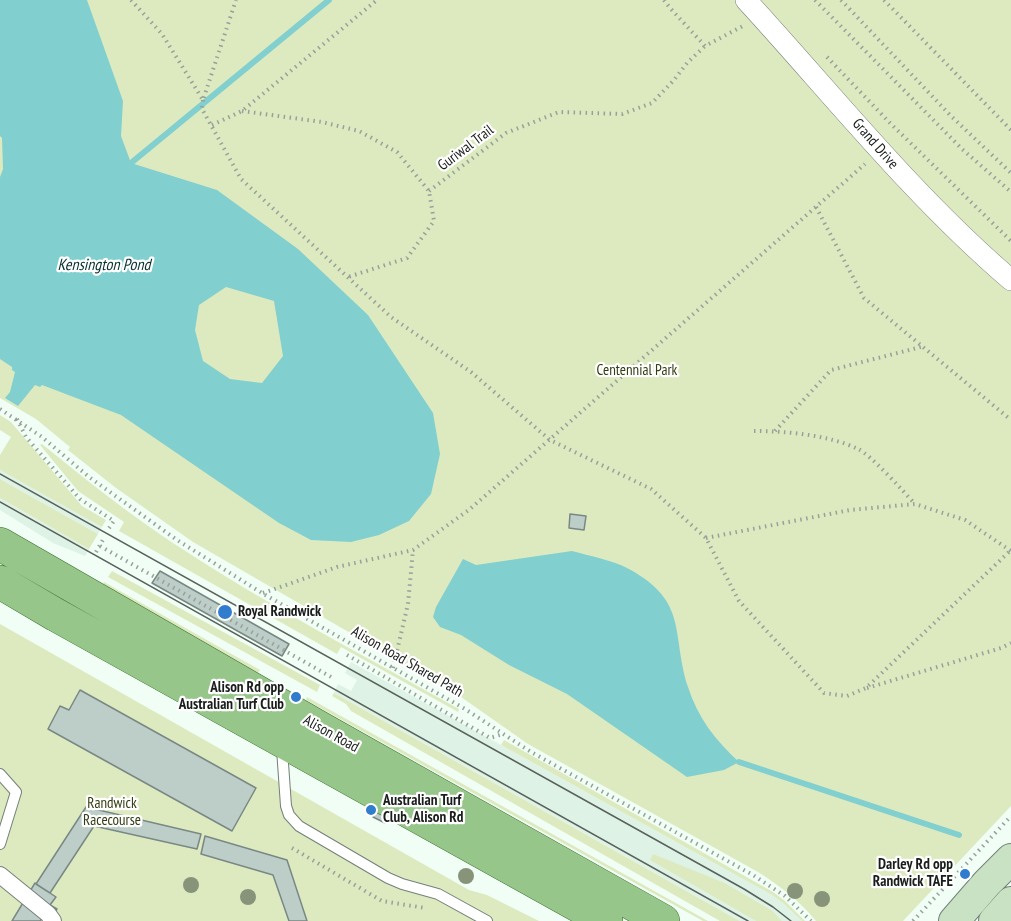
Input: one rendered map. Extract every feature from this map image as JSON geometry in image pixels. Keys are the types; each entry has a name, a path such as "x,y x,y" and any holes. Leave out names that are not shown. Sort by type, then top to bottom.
{"main road":[{"name":"Alison Road","path":"0,544 663,921"},
{"name":"Alison Road","path":"0,582 64,620 606,921"},
{"path":"954,921 1011,859"},
{"path":"942,921 987,883"},
{"path":"994,921 1011,902"}],"street":[{"name":"Grand Drive","path":"746,0 918,192 1011,280"},
{"path":"0,875 48,914 53,921"}],"lane":[{"path":"281,740 286,807 289,815 299,826 388,878 438,894 487,921"},
{"path":"0,774 16,792 0,844"}],"path":[{"path":"131,0 162,34 202,100"},
{"path":"236,0 202,100 202,109 241,179 391,316 471,372 550,440 651,489 706,537 739,601 824,693 848,696 866,688 1001,648 1011,643"},
{"path":"212,125 242,111 377,0"},
{"path":"664,0 705,46"},
{"path":"814,0 962,149 1011,192"},
{"path":"841,0 950,115 1011,173"},
{"path":"884,0 1011,130"},
{"name":"Guriwal Trail","path":"429,191 506,133 559,112 622,114 652,103 705,46 761,16"},
{"path":"827,56 889,122 1011,241"},
{"path":"242,111 322,122 359,131 398,152 429,191 434,221 407,258 348,278"},
{"path":"262,593 337,567 412,550 470,510 880,151"},
{"path":"816,207 864,298 1011,420"},
{"path":"774,431 831,370 921,347"},
{"name":"Alison Road Shared Path","path":"0,409 42,437 89,477 168,534 262,593 393,668 531,752 753,875 785,896 811,921"},
{"path":"16,418 26,437 80,499 114,521 109,528"},
{"path":"754,431 774,431 822,438 860,449 915,504"},
{"path":"706,537 850,510 915,504 965,520 1011,550 866,688"},
{"path":"96,552 104,538"},
{"path":"100,546 333,678"},
{"path":"393,668 408,604 412,550"},
{"path":"347,655 490,738 503,734"},
{"path":"913,921 1011,816"},
{"path":"292,848 382,901 433,911"}],"shaded area":[{"path":"0,470 102,527 98,534 0,479"},
{"path":"0,498 89,549 85,556 53,543 0,510"},
{"path":"351,662 772,895 802,921 782,921 773,911 725,883 665,860 756,921 740,921 334,693 338,684 351,691 357,680 345,673"}],"green space":[{"name":"Centennial Park","path":"0,0 1011,0 1011,806 903,921 816,921 789,894 758,872 528,744 461,697 193,542 116,488 68,450 70,447 36,419 0,398"},
{"path":"0,415 11,422 82,506 106,520 102,527 0,470 0,455 11,437 0,430"},
{"path":"42,444 141,521 210,567 459,709 458,712 341,647 337,654 119,531 124,522 78,491 40,445"},
{"path":"0,479 98,534 89,549 0,498"},
{"path":"112,571 320,685 317,692 108,577"},
{"path":"104,582 260,670 258,673 102,586"},
{"name":"Randwick Racecourse","path":"0,624 469,890 487,895 539,921 0,921"},
{"path":"334,693 740,921 720,921 351,711 346,704 332,696"},
{"path":"307,697 708,921 703,921 306,700"},
{"path":"504,740 773,892 805,921 802,921 772,895 501,745"},
{"path":"653,854 725,883 773,911 782,921 756,921 650,860"}],"water":[{"name":"Kensington Pond","path":"0,0 87,0 123,101 121,136 131,163 217,190 298,249 368,315 433,413 440,454 431,494 409,521 379,535 351,542 311,540 279,523 121,415 42,385 40,387 35,385 18,406 5,398 10,392 15,372 12,367 0,359 0,177 3,169 2,138 0,136","holes":["226,287 274,301 283,356 262,383 230,379 203,361 195,330 199,305"]},
{"path":"572,551 629,569 648,581 661,594 675,620 683,668 697,709 715,737 739,762 724,770 687,777 567,694 509,665 461,635 440,627 433,617 436,607 463,559 476,565"}],"building":[{"path":"570,514 586,516 584,530 569,528"},
{"path":"160,571 289,644 282,656 152,583"},
{"path":"80,690 256,788 232,831 48,729 60,706 69,710"},
{"path":"86,807 201,834 197,849 94,826 50,893 36,884"},
{"path":"376,812 388,818 385,823 373,817"},
{"path":"205,836 287,860 307,921 289,921 273,875 201,854"},
{"path":"35,883 56,897 50,905 57,909 49,921 43,917 40,921 12,921"}],"waterway":[{"path":"131,163 329,0"},
{"path":"739,762 959,835"}],"tram line":[{"path":"0,474 744,889 791,921"},
{"path":"0,502 748,921"}],"place":[{"name":"Royal Randwick","path":"225,612"},
{"name":"Alison Rd opp Australian Turf Club","path":"296,697"},
{"name":"Australian Turf Club, Alison Rd","path":"371,810"},
{"name":"Darley Rd opp Randwick TAFE","path":"965,874"}]}
